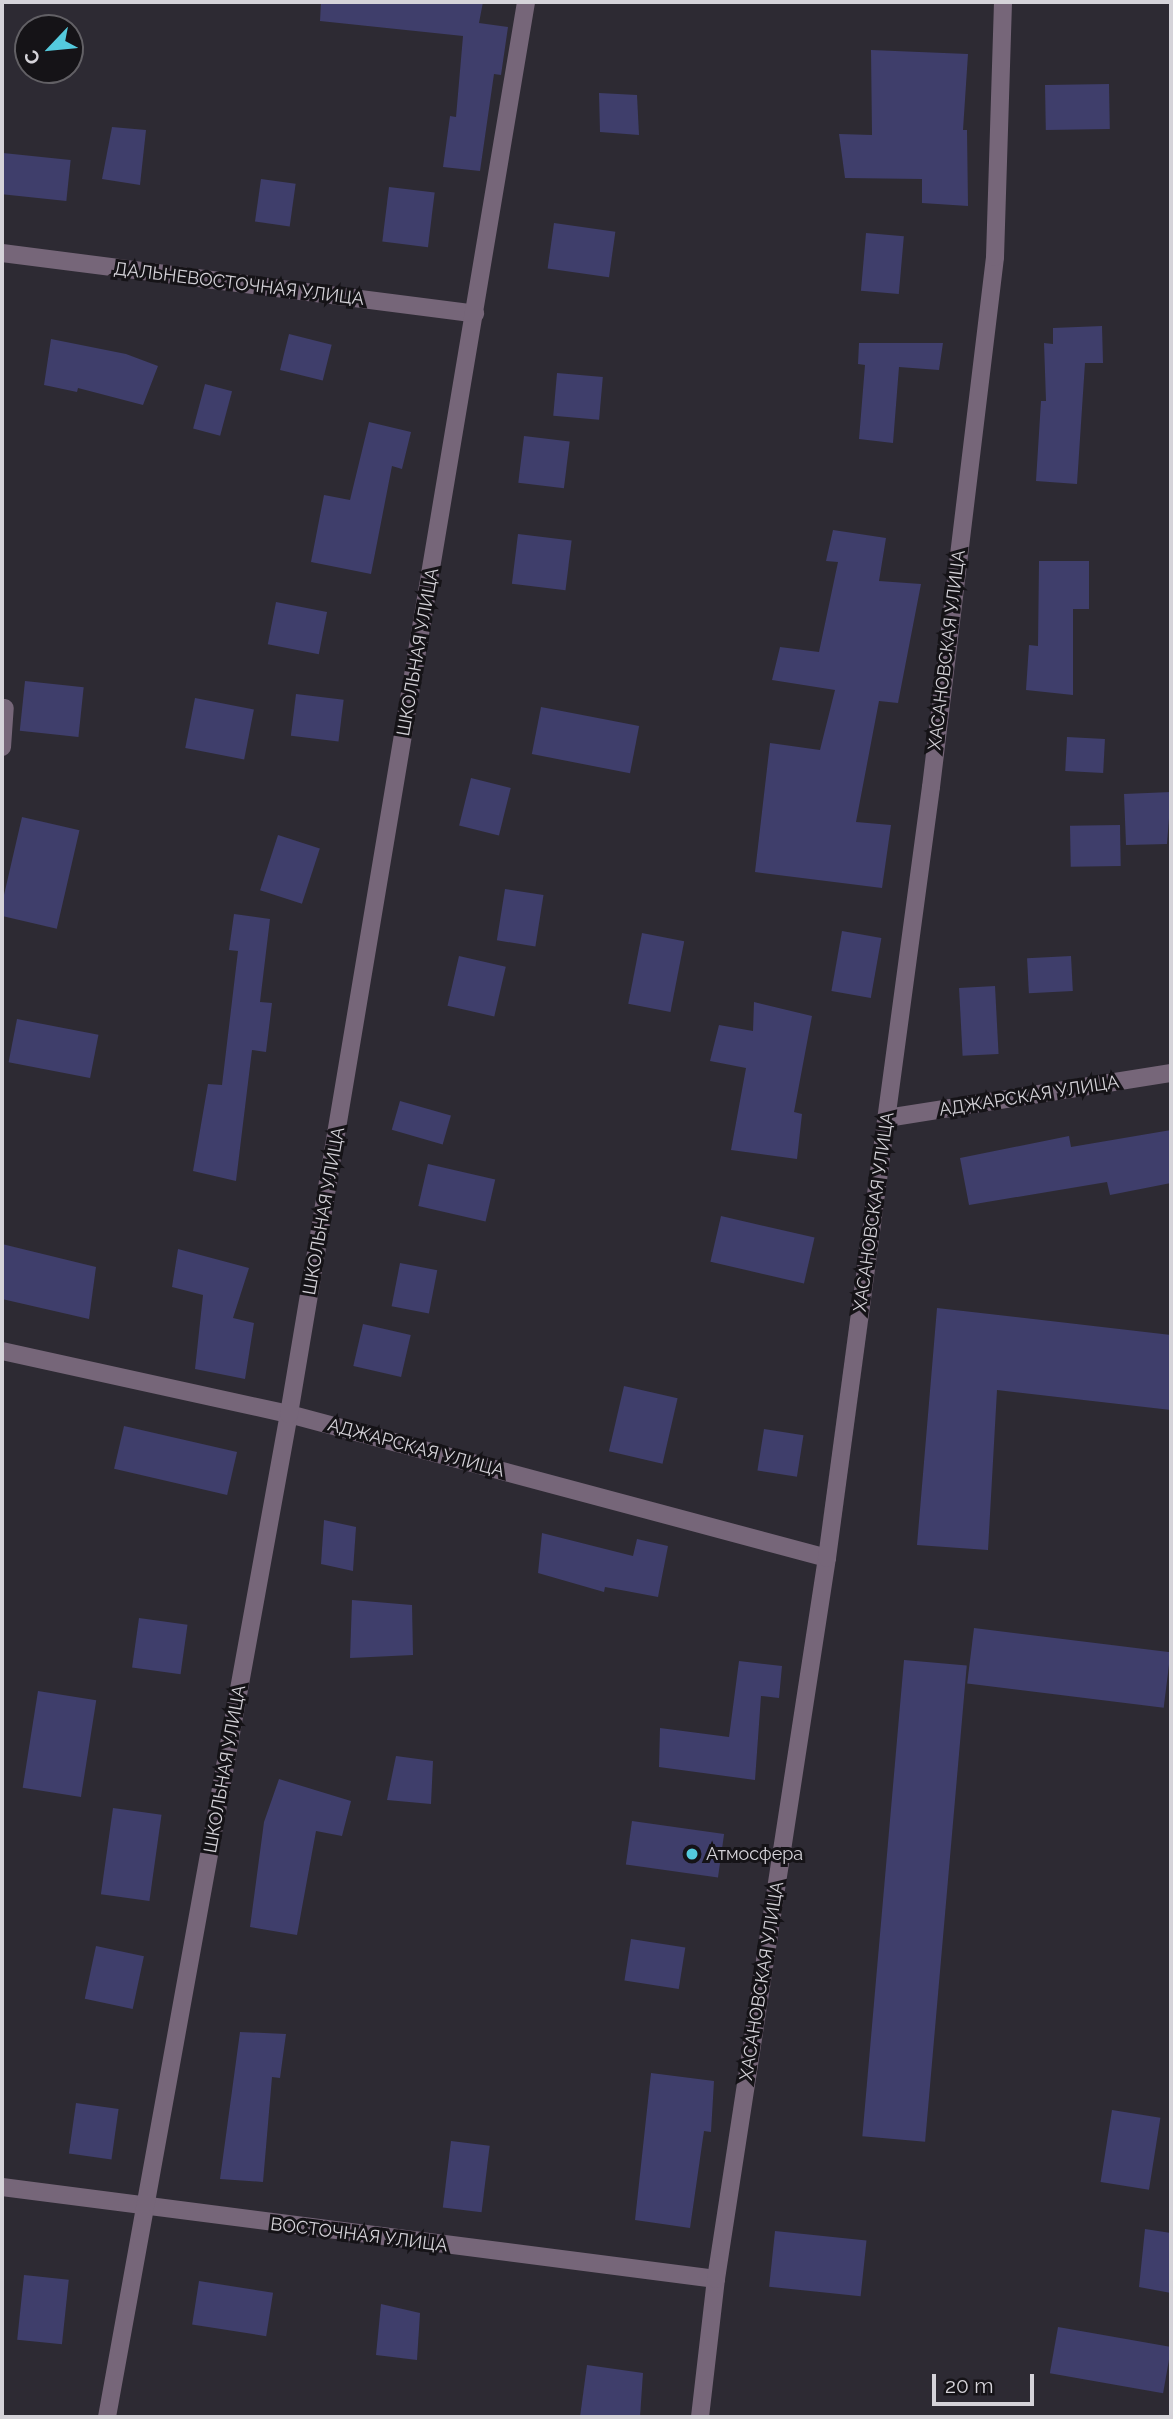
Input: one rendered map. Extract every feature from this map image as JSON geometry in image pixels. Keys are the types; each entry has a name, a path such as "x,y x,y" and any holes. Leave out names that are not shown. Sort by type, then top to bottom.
{"street":[{"name":"ШКОЛЬНАЯ УЛИЦА","path":"107,2417 289,1414 526,2"},
{"name":"ХАСАНОВСКАЯ УЛИЦА","path":"700,2417 716,2279 827,1558 887,1118 995,257 1003,2"},
{"name":"ДАЛЬНЕВОСТОЧНАЯ УЛИЦА","path":"2,253 475,314"},
{"path":"2,747 5,708"},
{"name":"АДЖАРСКАЯ УЛИЦА","path":"887,1118 1171,1073"},
{"name":"АДЖАРСКАЯ УЛИЦА","path":"2,1351 289,1414 827,1558"},
{"name":"ВОСТОЧНАЯ УЛИЦА","path":"2,2187 145,2208 716,2279"}],"building":[{"path":"321,2 483,2 479,23 508,27 501,75 494,74 480,171 443,167 450,116 456,117 463,36 320,21"},
{"path":"871,50 968,54 963,130 967,130 968,206 922,203 922,179 845,178 839,134 872,135"},
{"path":"1109,84 1110,129 1046,130 1045,85"},
{"path":"599,93 637,95 639,135 600,132"},
{"path":"112,127 146,130 140,185 102,179"},
{"path":"3,153 71,160 66,201 2,194"},
{"path":"261,179 296,184 290,226 255,222"},
{"path":"389,187 435,193 428,247 382,242"},
{"path":"554,223 615,232 609,277 548,269"},
{"path":"866,233 904,236 899,294 861,291"},
{"path":"1102,326 1103,363 1085,363 1077,484 1036,481 1041,401 1046,401 1044,343 1053,344 1053,328"},
{"path":"289,334 332,345 323,381 280,370"},
{"path":"51,339 126,354 158,366 143,405 78,388 77,392 44,385"},
{"path":"859,343 943,343 939,370 899,367 893,443 859,439 865,365 858,364"},
{"path":"557,373 603,377 599,420 553,416"},
{"path":"205,384 232,391 220,436 193,428"},
{"path":"369,422 411,432 402,469 392,466 371,574 311,562 324,495 350,500"},
{"path":"524,436 570,442 564,488 518,483"},
{"path":"833,530 886,538 879,581 921,584 898,703 879,701 856,822 891,825 882,888 755,872 770,743 820,750 835,690 772,680 780,647 819,652 838,562 826,561"},
{"path":"518,534 572,541 566,590 512,584"},
{"path":"1039,561 1089,561 1089,609 1073,609 1073,695 1026,690 1029,645 1038,646"},
{"path":"276,602 327,612 319,654 268,644"},
{"path":"25,681 84,687 78,737 20,731"},
{"path":"296,694 344,700 339,742 291,736"},
{"path":"195,698 254,709 244,760 185,748"},
{"path":"541,707 639,726 630,773 532,754"},
{"path":"1067,737 1105,739 1103,773 1065,771"},
{"path":"471,778 511,788 499,835 459,826"},
{"path":"1171,792 1167,844 1126,845 1124,794"},
{"path":"22,817 79,830 57,929 2,916 2,904"},
{"path":"1120,825 1121,866 1071,867 1070,826"},
{"path":"278,835 320,849 302,904 260,890"},
{"path":"505,889 544,895 535,946 497,940"},
{"path":"234,914 270,919 260,1002 272,1003 266,1052 252,1050 236,1181 193,1171 208,1084 222,1085 238,951 229,950"},
{"path":"842,931 881,938 871,998 831,991"},
{"path":"642,933 684,941 670,1012 628,1004"},
{"path":"459,956 506,967 494,1016 448,1006"},
{"path":"1071,956 1073,991 1029,993 1027,958"},
{"path":"995,986 999,1054 963,1056 959,988"},
{"path":"754,1002 812,1016 794,1112 802,1114 797,1159 731,1150 746,1068 710,1061 719,1025 753,1031"},
{"path":"17,1019 98,1035 90,1078 9,1062"},
{"path":"400,1101 451,1116 443,1144 392,1130"},
{"path":"1171,1130 1171,1183 1110,1195 1107,1182 969,1205 960,1158 1069,1136 1071,1147"},
{"path":"428,1164 495,1180 486,1221 418,1206"},
{"path":"721,1216 815,1238 804,1283 710,1262"},
{"path":"2,1244 96,1267 89,1319 2,1299"},
{"path":"178,1249 249,1268 233,1318 254,1323 245,1379 195,1369 203,1295 172,1287"},
{"path":"400,1263 437,1270 429,1313 392,1306"},
{"path":"937,1308 1171,1335 1171,1410 997,1390 988,1550 917,1545"},
{"path":"363,1324 411,1335 401,1377 353,1366"},
{"path":"624,1386 678,1398 663,1464 609,1451"},
{"path":"124,1426 237,1452 227,1495 114,1469"},
{"path":"764,1429 804,1435 797,1477 757,1470"},
{"path":"324,1520 356,1527 353,1571 321,1564"},
{"path":"542,1533 633,1556 637,1539 668,1546 658,1597 605,1587 604,1592 538,1573"},
{"path":"352,1600 412,1605 413,1655 350,1658"},
{"path":"139,1618 188,1625 181,1674 132,1668"},
{"path":"974,1628 1171,1652 1164,1708 967,1684"},
{"path":"904,1660 967,1665 925,2142 862,2136"},
{"path":"739,1661 782,1666 779,1698 761,1696 755,1780 659,1767 660,1728 729,1737"},
{"path":"38,1691 96,1700 81,1797 23,1788"},
{"path":"396,1756 433,1761 431,1804 387,1800"},
{"path":"279,1779 351,1801 342,1836 316,1831 297,1935 250,1927 264,1822"},
{"path":"113,1808 162,1815 149,1901 101,1894"},
{"path":"632,1821 724,1834 718,1878 626,1865"},
{"path":"631,1939 685,1948 679,1989 624,1980"},
{"path":"96,1946 144,1956 133,2009 85,1999"},
{"path":"240,2032 286,2034 280,2078 272,2077 263,2182 220,2179"},
{"path":"651,2073 714,2081 711,2132 704,2131 690,2228 635,2220"},
{"path":"76,2103 119,2109 111,2159 69,2154"},
{"path":"1112,2110 1160,2118 1149,2190 1101,2182"},
{"path":"451,2141 490,2146 482,2212 443,2208"},
{"path":"1145,2229 1171,2233 1171,2293 1139,2287"},
{"path":"775,2231 866,2241 861,2296 769,2287"},
{"path":"24,2275 69,2280 62,2344 17,2340"},
{"path":"199,2281 273,2293 266,2336 192,2324"},
{"path":"381,2304 420,2313 417,2360 376,2355"},
{"path":"1058,2327 1171,2347 1163,2393 1050,2373"},
{"path":"587,2365 643,2373 640,2417 580,2417"}],"place":[{"name":"Атмосфера","path":"692,1854"}]}
